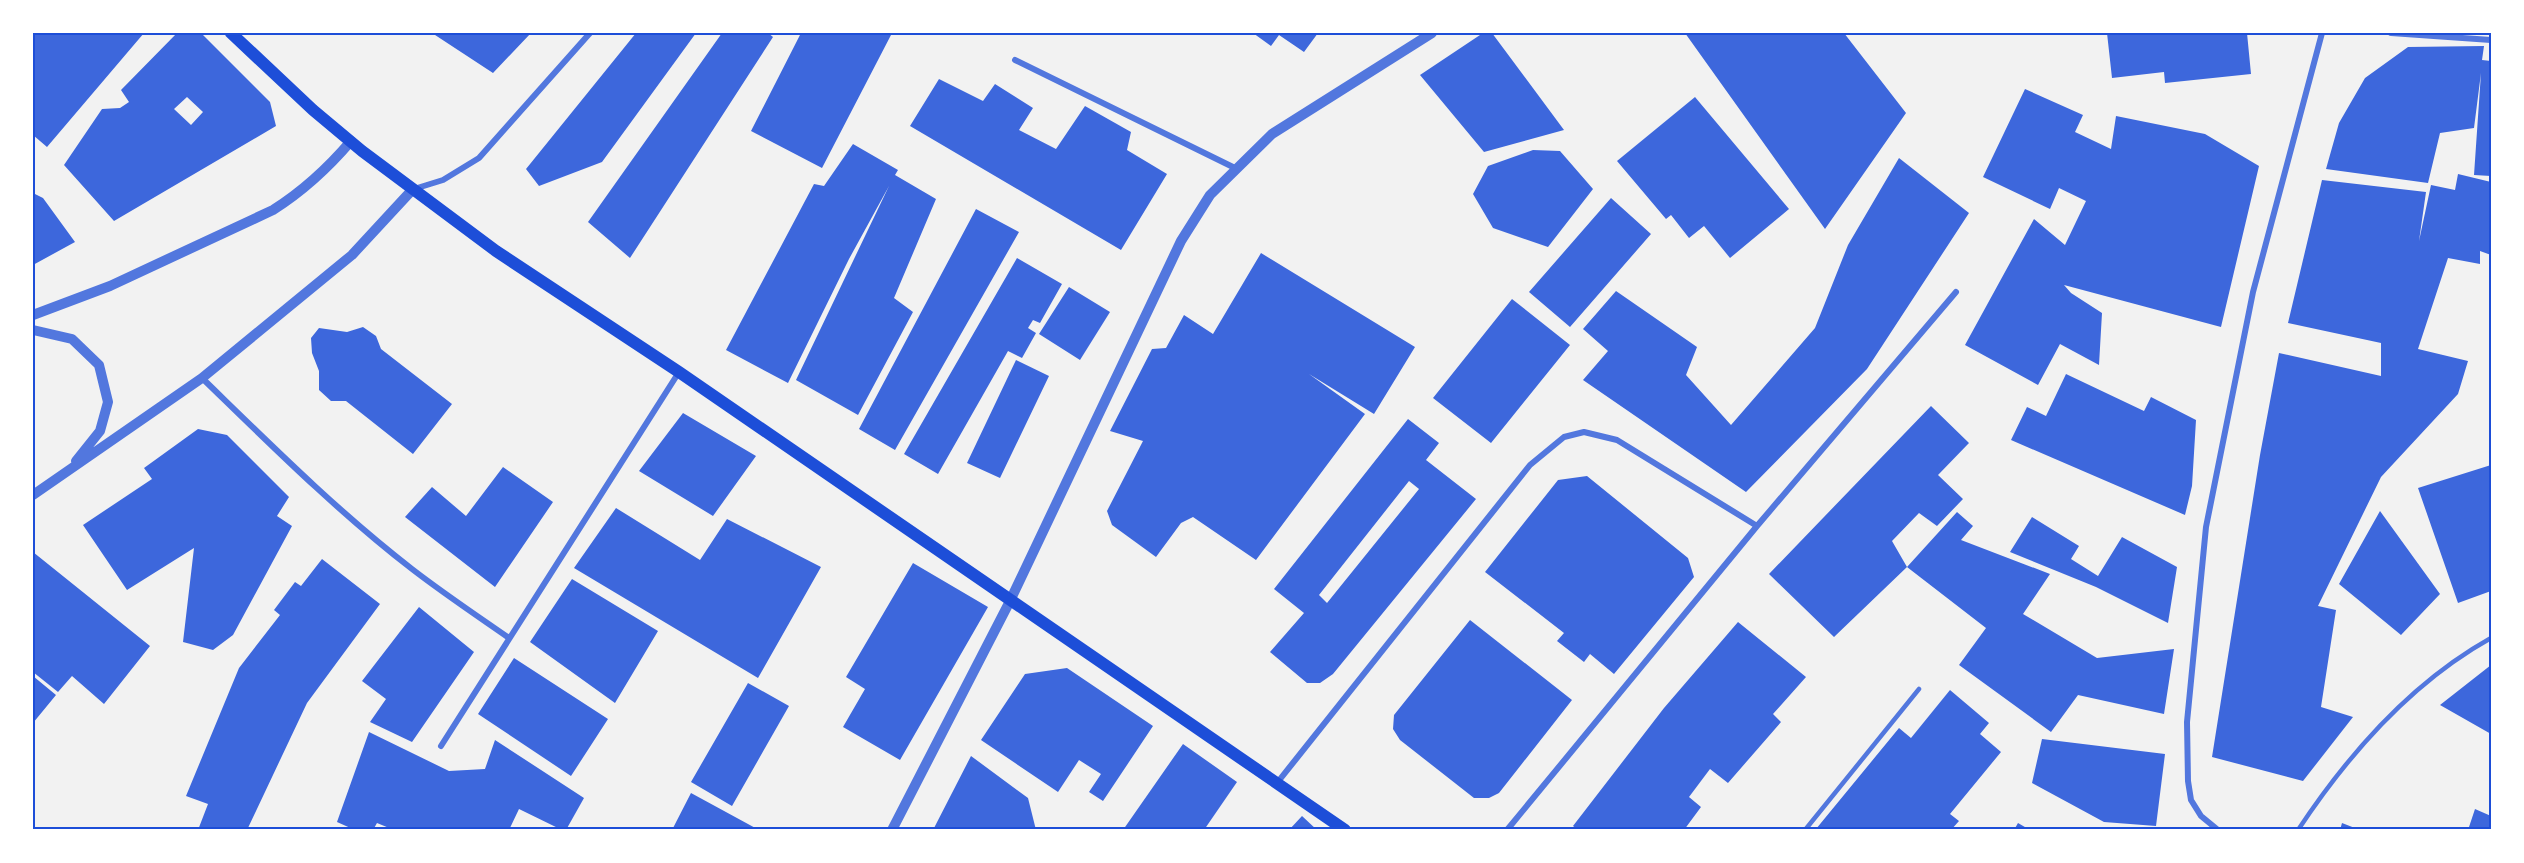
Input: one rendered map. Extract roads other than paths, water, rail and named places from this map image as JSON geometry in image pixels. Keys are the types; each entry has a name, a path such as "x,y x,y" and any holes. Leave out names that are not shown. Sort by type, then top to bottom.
{"main road":[{"path":"231,33 313,110 496,251 680,372 1345,830"}],"street":[{"path":"33,495 202,378 352,255 413,189 443,180 479,159 590,33"},
{"path":"892,830 1010,601 1181,241 1210,195 1272,134 1432,33"},
{"path":"2218,830 2201,816 2191,800 2188,781 2187,722 2206,527 2253,292 2322,33"},
{"path":"2391,33 2491,40"},
{"path":"1015,60 1235,168"},
{"path":"33,315 110,286 273,210 302,190 351,141"},
{"path":"1507,830 1757,526 1956,292"},
{"path":"33,330 72,339 99,365 108,402 100,431 69,470"},
{"path":"441,746 680,372"},
{"path":"202,378 305,478 364,529 412,568 508,638"},
{"path":"1276,783 1530,465 1564,437 1584,432 1617,440 1757,526"}],"lane":[{"path":"2298,830 2327,786 2423,685 2491,638"},
{"path":"1804,830 1919,689"}]}
